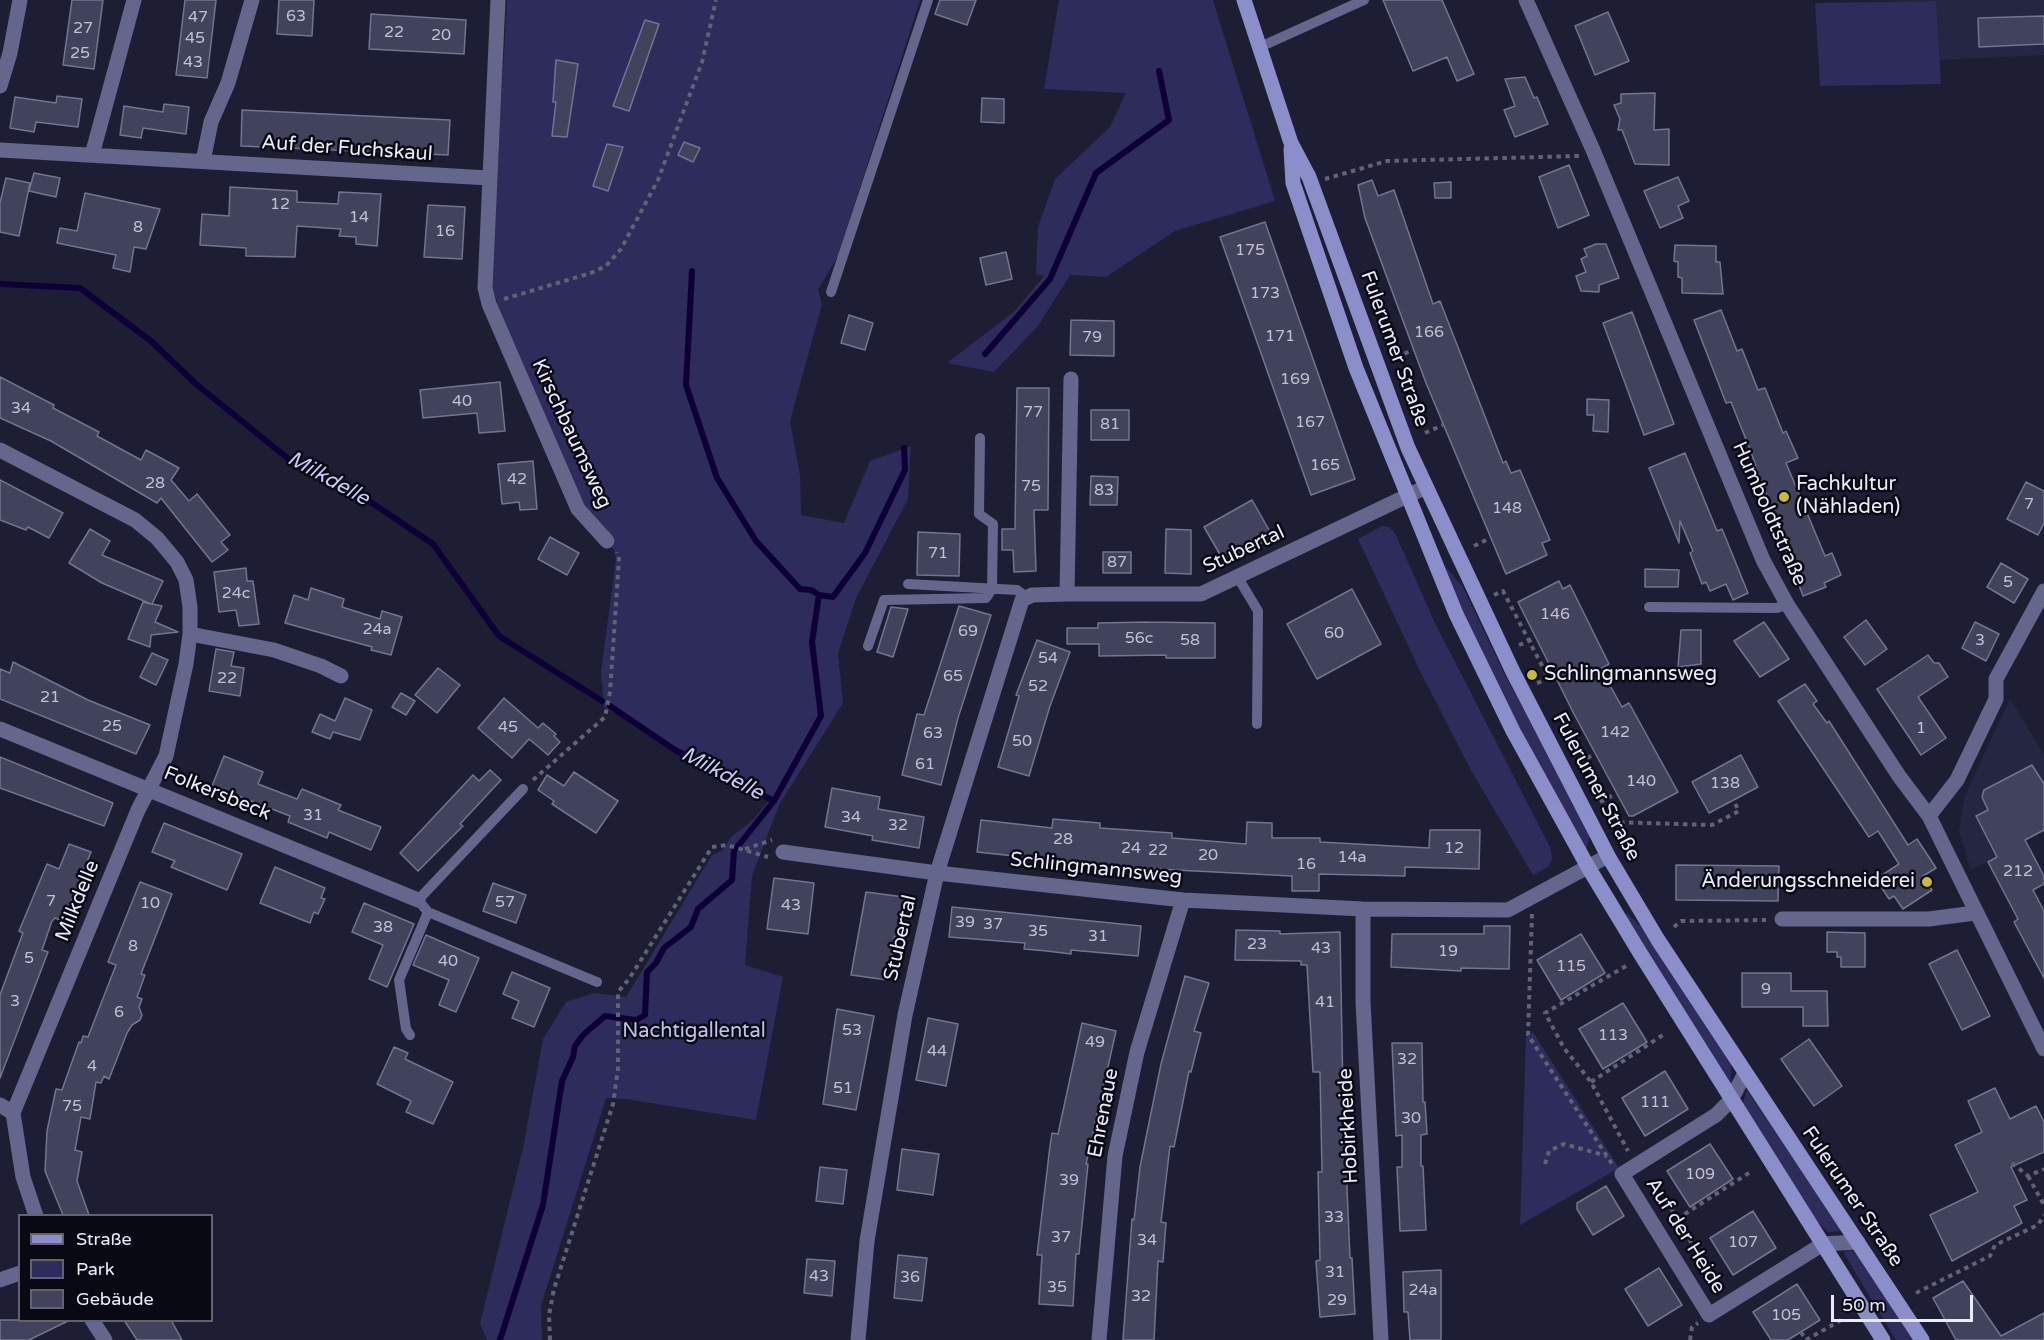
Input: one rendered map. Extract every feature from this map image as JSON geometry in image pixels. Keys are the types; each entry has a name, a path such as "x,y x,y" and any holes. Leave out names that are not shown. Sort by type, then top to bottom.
{"main road":[{"name":"Fulerumer Straße","path":"1244,0 1291,143 1309,177 1408,448 1512,672 1608,856 1658,940 1922,1340"},
{"name":"Fulerumer Straße","path":"1291,143 1293,183 1356,368 1456,614 1487,678 1588,867 1731,1100 1883,1340"}],"street":[{"path":"0,86 10,53 20,0"},
{"path":"92,155 134,0"},
{"path":"203,161 208,132 228,83 252,0"},
{"name":"Kirschbaumsweg","path":"498,0 485,288 489,304 578,509 607,541"},
{"name":"Humboldtstraße","path":"1526,0 1593,150 1763,560 1787,604 1899,776 1929,816 2044,1049"},
{"name":"Auf der Fuchskaul","path":"0,150 489,178"},
{"path":"1067,594 1071,379"},
{"name":"Milkdelle","path":"0,450 135,520 157,538 177,562 186,580 190,607 190,634 166,756 149,789 7,1109"},
{"name":"Stubertal","path":"858,1340 867,1241 905,1015 937,873 1022,600 1067,594 1201,594 1426,487"},
{"path":"1929,816 1957,780 1996,699 1996,679 2044,591"},
{"path":"190,634 274,650 321,666 341,676"},
{"name":"Folkersbeck","path":"0,729 149,789 423,906"},
{"name":"Schlingmannsweg","path":"783,852 937,873 1183,900 1363,909 1508,910 1533,899 1608,856"},
{"name":"Ehrenaue","path":"1099,1340 1115,1156 1137,1052 1183,900"},
{"name":"Hobirkheide","path":"1363,909 1363,1002 1381,1340"},
{"path":"1782,919 1929,919 1975,913"},
{"name":"Auf der Heide","path":"1745,1073 1731,1100 1716,1115 1622,1174 1709,1315 1823,1244 1858,1242"},
{"path":"7,1109 23,1177 36,1214"},
{"path":"0,1280 18,1274"},
{"path":"93,1322 105,1340"}],"lane":[{"path":"831,292 928,0"},
{"path":"1260,47 1364,0"},
{"path":"868,646 884,600 986,598 992,589 993,524 979,514 980,438"},
{"path":"1238,576 1258,611 1257,724"},
{"path":"908,584 1017,590 1027,598"},
{"path":"1648,607 1778,608 1787,604"},
{"path":"410,1035 406,1029 399,980 423,906 523,789"},
{"name":"Folkersbeck","path":"423,906 597,982"}],"path":[{"path":"489,304 591,273 606,266 621,249 658,180 702,62 716,0"},
{"path":"1309,177 1331,178 1387,161 1579,156 1593,150"},
{"path":"1396,357 1413,350"},
{"path":"1425,433 1443,425"},
{"path":"1474,546 1490,538"},
{"path":"523,789 605,717 608,708 619,559 616,549 607,541"},
{"path":"1495,594 1503,591 1549,679"},
{"path":"1519,645 1536,638"},
{"path":"1537,683 1555,677"},
{"path":"1579,762 1595,754"},
{"path":"1600,802 1617,793"},
{"path":"1611,822 1712,825 1739,811 1733,800"},
{"path":"550,1340 549,1315 554,1289 613,1104 618,1069 618,992 629,979 712,847 727,845 773,858 783,852"},
{"path":"1533,899 1528,1035 1613,1166"},
{"path":"1674,927 1681,921 1782,919"},
{"path":"1626,966 1586,986 1545,1013 1564,1048 1591,1082 1628,1151 1636,1146"},
{"path":"1591,1082 1666,1033"},
{"path":"1545,1164 1549,1151 1564,1144 1607,1156"},
{"path":"2012,1163 2028,1176 2044,1205"},
{"path":"2028,1176 2044,1168"},
{"path":"1677,1219 1752,1171"},
{"path":"1666,1200 1702,1267 1718,1289 1728,1283"},
{"path":"1916,1293 1990,1256 1995,1245 2038,1225 2044,1215"},
{"path":"1801,1332 1806,1340 1843,1319"}],"shaded area":[{"path":"1845,0 2044,0 2044,55 1939,60 1936,1"},
{"path":"2010,699 2044,754 2044,832 1971,870 1959,832 1965,795"}],"green space":[{"name":"Nachtigallental","path":"507,0 920,0 838,256 818,290 822,304 790,421 800,475 801,515 844,523 870,461 911,446 908,499 856,598 838,653 843,703 779,805 752,876 745,965 783,977 756,1120 626,1099 606,1098 541,1306 542,1340 487,1340 480,1324 523,1148 543,1039 566,1002 594,993 626,997 712,855 723,850 731,837 753,820 769,800 604,707 601,672 616,559 614,550 586,512 499,309 491,282"},
{"path":"1059,0 1213,0 1275,201 1175,231 1106,277 1070,275 1038,326 994,372 947,363 1015,311 1044,276 1036,274 1038,227 1055,179 1110,127 1126,93 1044,89"},
{"path":"1936,1 1941,84 1820,86 1815,3"},
{"path":"1382,526 1389,527 1395,533 1435,623 1551,849 1552,859 1548,867 1533,875 1472,772 1421,673 1358,539"},
{"path":"1445,566 1463,587 1503,671 1590,835 1586,851 1521,731 1458,601"},
{"path":"1627,913 1644,930 1731,1062 1731,1087 1624,915"},
{"path":"1533,1032 1619,1168 1520,1225 1526,1037"},
{"path":"1747,1090 1843,1231 1828,1232 1809,1213 1742,1106"},
{"path":"1851,1250 1861,1258 1915,1340 1896,1340 1843,1252"}],"building":[{"path":"72,0 103,0 94,69 63,65"},
{"path":"185,0 216,0 207,78 176,75"},
{"path":"279,0 314,0 312,36 277,34"},
{"path":"940,0 976,0 967,25 935,14"},
{"path":"1383,0 1442,0 1474,74 1457,81 1447,57 1413,71"},
{"path":"1608,12 1629,61 1595,75 1575,26"},
{"path":"371,14 466,20 464,54 369,49"},
{"path":"2044,16 2044,44 1979,47 1978,18"},
{"path":"645,20 659,24 629,111 613,106"},
{"path":"556,60 578,64 567,137 552,136 556,102 553,102"},
{"path":"1525,77 1534,98 1537,97 1548,124 1515,137 1504,110 1515,106 1505,79"},
{"path":"1655,93 1654,130 1669,129 1669,165 1635,164 1622,130 1618,130 1620,119 1614,105 1621,103 1621,94"},
{"path":"57,96 82,99 78,127 36,122 34,132 10,128 15,97 56,103"},
{"path":"982,98 1004,99 1004,123 981,122"},
{"path":"164,104 189,107 186,134 143,128 141,138 120,135 124,106 163,112"},
{"path":"242,110 450,120 448,155 241,146"},
{"path":"684,142 700,148 693,162 678,155"},
{"path":"607,144 623,147 608,191 593,186"},
{"path":"1569,165 1589,215 1558,228 1539,177"},
{"path":"34,173 60,178 56,197 29,191"},
{"path":"1678,177 1689,201 1678,206 1683,218 1660,228 1644,191"},
{"path":"6,178 30,183 19,236 0,232 0,203"},
{"path":"1372,180 1378,196 1394,190 1433,304 1440,301 1503,463 1506,461 1511,473 1520,470 1550,540 1542,543 1547,555 1506,574 1426,383 1365,218 1358,185"},
{"path":"1451,182 1451,198 1435,198 1434,183"},
{"path":"230,187 297,191 297,202 338,204 339,192 381,194 377,246 356,244 356,237 339,236 341,229 297,226 295,257 246,256 246,248 200,245 202,214 229,216"},
{"path":"85,193 160,209 146,249 134,247 130,272 113,268 116,255 57,243 60,228 77,231"},
{"path":"428,205 465,207 462,259 424,257"},
{"path":"1265,222 1355,479 1311,495 1220,237"},
{"path":"1596,244 1606,244 1619,278 1599,285 1599,292 1581,291 1576,276 1586,272 1581,259 1587,256 1584,249"},
{"path":"1675,245 1716,246 1716,262 1720,262 1723,294 1682,293 1682,278 1678,277 1678,262 1674,261"},
{"path":"1006,252 1012,279 986,285 980,258"},
{"path":"1721,310 1737,351 1742,349 1758,390 1765,388 1783,433 1786,431 1798,458 1786,463 1825,556 1832,553 1841,575 1824,583 1826,587 1803,596 1749,447 1731,402 1726,403 1694,320"},
{"path":"1632,312 1674,424 1644,435 1603,323"},
{"path":"849,315 873,323 865,350 841,343"},
{"path":"1071,320 1114,321 1114,356 1070,355"},
{"path":"0,377 54,405 53,408 99,432 97,436 141,460 146,450 179,468 171,480 189,501 197,494 230,535 221,542 228,550 212,562 161,498 157,503 51,441 0,418"},
{"path":"500,382 505,431 479,433 477,413 423,418 420,390"},
{"path":"1017,388 1049,388 1048,510 1034,510 1036,571 1014,572 1013,550 1002,550 1002,529 1015,529"},
{"path":"1587,399 1609,400 1608,432 1593,431 1594,415 1587,415"},
{"path":"1091,410 1129,410 1129,440 1091,440"},
{"path":"1685,453 1717,531 1722,529 1748,593 1733,600 1726,584 1710,591 1706,582 1702,584 1690,553 1693,551 1680,521 1679,543 1649,468"},
{"path":"533,461 537,509 520,510 519,502 502,504 498,464"},
{"path":"1091,476 1118,477 1117,505 1090,505"},
{"path":"0,480 63,513 49,538 28,527 26,530 0,520"},
{"path":"2026,482 2044,491 2044,523 2038,535 2007,519"},
{"path":"1252,500 1273,537 1225,563 1204,527"},
{"path":"90,529 110,541 102,555 163,581 152,604 162,606 155,622 178,632 151,635 150,647 128,639 143,602 151,604 102,583 69,563"},
{"path":"1166,529 1191,530 1191,574 1165,573"},
{"path":"918,532 960,534 959,576 917,575"},
{"path":"550,537 579,553 567,575 538,559"},
{"path":"1103,552 1131,552 1131,573 1103,573"},
{"path":"2001,563 2028,579 2014,603 1987,587"},
{"path":"246,568 247,581 253,581 259,624 239,626 236,610 219,612 214,572"},
{"path":"1645,569 1679,570 1678,587 1645,587"},
{"path":"1559,581 1563,589 1570,585 1609,664 1602,668 1607,680 1622,707 1629,703 1678,792 1633,816 1629,816 1574,714 1518,602"},
{"path":"311,588 344,599 342,607 380,619 382,611 402,617 391,655 371,650 372,647 285,623 294,595 308,600"},
{"path":"1352,589 1381,644 1317,679 1287,624"},
{"path":"959,606 991,615 958,718 941,785 902,775 917,714 924,715"},
{"path":"891,607 908,609 893,657 877,652"},
{"path":"1866,620 1887,649 1865,665 1844,637"},
{"path":"1764,622 1789,659 1760,677 1734,641"},
{"path":"1975,622 1999,634 1986,661 1962,648"},
{"path":"1098,623 1215,623 1215,658 1166,658 1166,655 1099,656 1099,644 1067,644 1067,628 1098,628"},
{"path":"1681,630 1701,630 1701,664 1678,667"},
{"path":"1037,640 1070,652 1050,706 1029,776 998,767 1019,696 1016,695"},
{"path":"216,649 234,652 231,666 244,668 240,696 209,691"},
{"path":"152,653 168,660 156,685 140,677"},
{"path":"1928,655 1934,663 1939,663 1948,677 1918,697 1946,738 1921,755 1877,689"},
{"path":"13,662 88,700 150,725 136,754 0,699 0,669 10,673"},
{"path":"438,668 460,685 437,713 415,695"},
{"path":"1805,684 1817,701 1813,704 1827,723 1829,721 1908,845 1917,839 1936,868 1923,876 1932,890 1903,909 1894,896 1889,899 1876,879 1899,864 1878,831 1869,837 1778,701"},
{"path":"401,693 415,701 406,715 392,707"},
{"path":"345,698 372,710 360,740 333,732 330,739 312,732 320,714 335,721"},
{"path":"504,698 538,728 543,723 556,734 554,736 560,742 548,755 529,739 512,758 478,728"},
{"path":"1741,755 1758,787 1709,813 1692,782"},
{"path":"224,756 263,772 258,784 297,799 302,789 341,805 338,810 381,827 371,850 329,832 327,838 288,822 290,816 212,786"},
{"path":"0,757 113,803 104,826 0,788"},
{"path":"2032,765 2044,784 2044,830 2025,840 2044,876 2044,884 2033,890 2044,911 2044,978 2014,922 2018,919 1988,862 1997,857 1976,816 1988,810 1982,797 1984,790"},
{"path":"490,770 501,780 460,824 463,826 418,871 400,853 473,775 479,781"},
{"path":"574,772 618,801 596,833 552,804 554,801 538,790 547,775 564,786"},
{"path":"832,788 880,797 878,809 924,817 919,848 872,840 873,836 825,827"},
{"path":"1053,819 1100,823 1100,828 1172,833 1172,838 1246,844 1247,822 1272,823 1272,838 1320,838 1320,842 1429,848 1430,830 1480,830 1479,869 1405,867 1405,876 1319,874 1319,891 1292,891 1292,876 1117,867 977,852 981,820 1052,828"},
{"path":"164,823 242,854 227,890 171,867 175,861 152,852"},
{"path":"69,844 91,852 63,921 55,918 52,921 42,950 48,952 0,1078 0,995 23,933 19,931 47,864 59,869"},
{"path":"1676,865 1779,866 1778,901 1676,900"},
{"path":"275,867 325,888 321,898 325,899 318,914 314,912 310,923 260,903"},
{"path":"774,878 814,883 808,934 767,929"},
{"path":"140,882 172,894 141,974 145,975 137,997 142,999 139,1007 142,1015 140,1020 132,1025 127,1033 109,1079 104,1076 101,1083 96,1082 90,1119 81,1117 75,1150 82,1152 77,1181 89,1214 63,1214 45,1171 47,1131 56,1089 62,1090 79,1042 81,1043 83,1036 88,1037 116,965 108,962"},
{"path":"493,883 526,895 516,923 483,911"},
{"path":"866,892 904,897 898,937 894,937 888,980 851,975"},
{"path":"364,903 414,924 387,987 369,979 383,945 352,932"},
{"path":"952,907 1141,926 1138,956 1071,950 1071,954 1024,949 1025,943 949,937"},
{"path":"1484,926 1510,926 1509,969 1461,968 1461,971 1391,967 1392,934 1484,934"},
{"path":"1236,930 1280,931 1280,934 1340,932 1343,1094 1350,1258 1352,1258 1355,1314 1320,1317 1316,1261 1320,1260 1318,1172 1322,1172 1320,1072 1313,1072 1307,965 1301,965 1301,961 1235,960"},
{"path":"1827,932 1865,933 1865,967 1841,967 1841,957 1837,957 1837,952 1827,952"},
{"path":"1581,934 1605,973 1561,1000 1537,960"},
{"path":"426,935 479,958 456,1012 439,1005 449,980 413,965"},
{"path":"1957,950 1990,1016 1962,1030 1929,964"},
{"path":"512,972 550,988 534,1027 512,1018 519,1001 503,994"},
{"path":"1742,973 1791,973 1791,991 1827,991 1828,1026 1803,1026 1803,1007 1742,1007"},
{"path":"1185,976 1209,983 1194,1031 1201,1033 1191,1072 1189,1071 1174,1147 1170,1146 1161,1222 1166,1223 1163,1262 1158,1261 1154,1340 1123,1340 1132,1219 1134,1220 1140,1167 1161,1064"},
{"path":"1623,1003 1647,1042 1603,1069 1579,1029"},
{"path":"837,1009 874,1016 856,1110 823,1104"},
{"path":"928,1018 958,1024 946,1086 916,1080"},
{"path":"1082,1023 1116,1031 1086,1164 1088,1164 1079,1254 1076,1254 1073,1306 1039,1304 1042,1255 1037,1255 1050,1146 1052,1133 1058,1134"},
{"path":"1809,1039 1842,1086 1814,1106 1781,1059"},
{"path":"1392,1043 1422,1043 1423,1102 1425,1102 1427,1134 1421,1135 1421,1166 1423,1166 1426,1230 1400,1231 1397,1167 1402,1167 1402,1135 1396,1136"},
{"path":"394,1047 408,1053 405,1059 453,1082 433,1124 406,1112 411,1101 377,1084"},
{"path":"1665,1071 1688,1109 1645,1136 1622,1098"},
{"path":"1995,1088 2010,1119 2036,1106 2044,1122 2044,1152 2011,1167 2027,1200 2014,1206 2022,1223 1952,1261 1930,1215 1978,1192 1955,1145 1982,1132 1968,1101"},
{"path":"1710,1144 1733,1179 1690,1207 1667,1171"},
{"path":"902,1149 939,1154 933,1195 897,1190"},
{"path":"820,1167 847,1170 843,1204 816,1201"},
{"path":"1606,1186 1624,1216 1593,1235 1577,1209 1577,1203"},
{"path":"1753,1211 1776,1248 1733,1275 1710,1238"},
{"path":"898,1255 927,1258 922,1301 894,1298"},
{"path":"807,1259 835,1261 832,1296 804,1293"},
{"path":"1659,1268 1682,1305 1648,1326 1625,1289"},
{"path":"1441,1270 1441,1340 1410,1340 1408,1312 1404,1312 1403,1272"},
{"path":"1963,1281 2001,1336 2044,1313 2044,1340 1956,1340 1933,1298"},
{"path":"1797,1284 1820,1320 1788,1340 1771,1340 1753,1312"},
{"path":"0,1320 66,1322 29,1340 0,1340"},
{"path":"125,1322 172,1322 182,1340 137,1340"}],"waterway":[{"path":"985,354 1050,279 1096,173 1169,120 1159,71"},
{"path":"692,271 686,385 717,478 756,541 800,589 811,590 819,595"},
{"name":"Milkdelle","path":"0,284 80,288 151,341 196,384 296,465 372,503 433,544 499,636 602,701"},
{"path":"500,1340 543,1205 562,1081 573,1057 575,1046 583,1035 605,1016 636,1020 645,1015 647,972 656,963 664,948 691,927 698,909 732,880 734,851 774,801 821,716 812,642 819,595 833,597 865,553 905,470 904,448"},
{"name":"Milkdelle","path":"610,706 675,750 774,801"}],"place":[{"name":"Fachkultur (Nähladen)","path":"1784,497"},
{"name":"Schlingmannsweg","path":"1532,675"},
{"name":"Änderungsschneiderei","path":"1927,882"}]}
